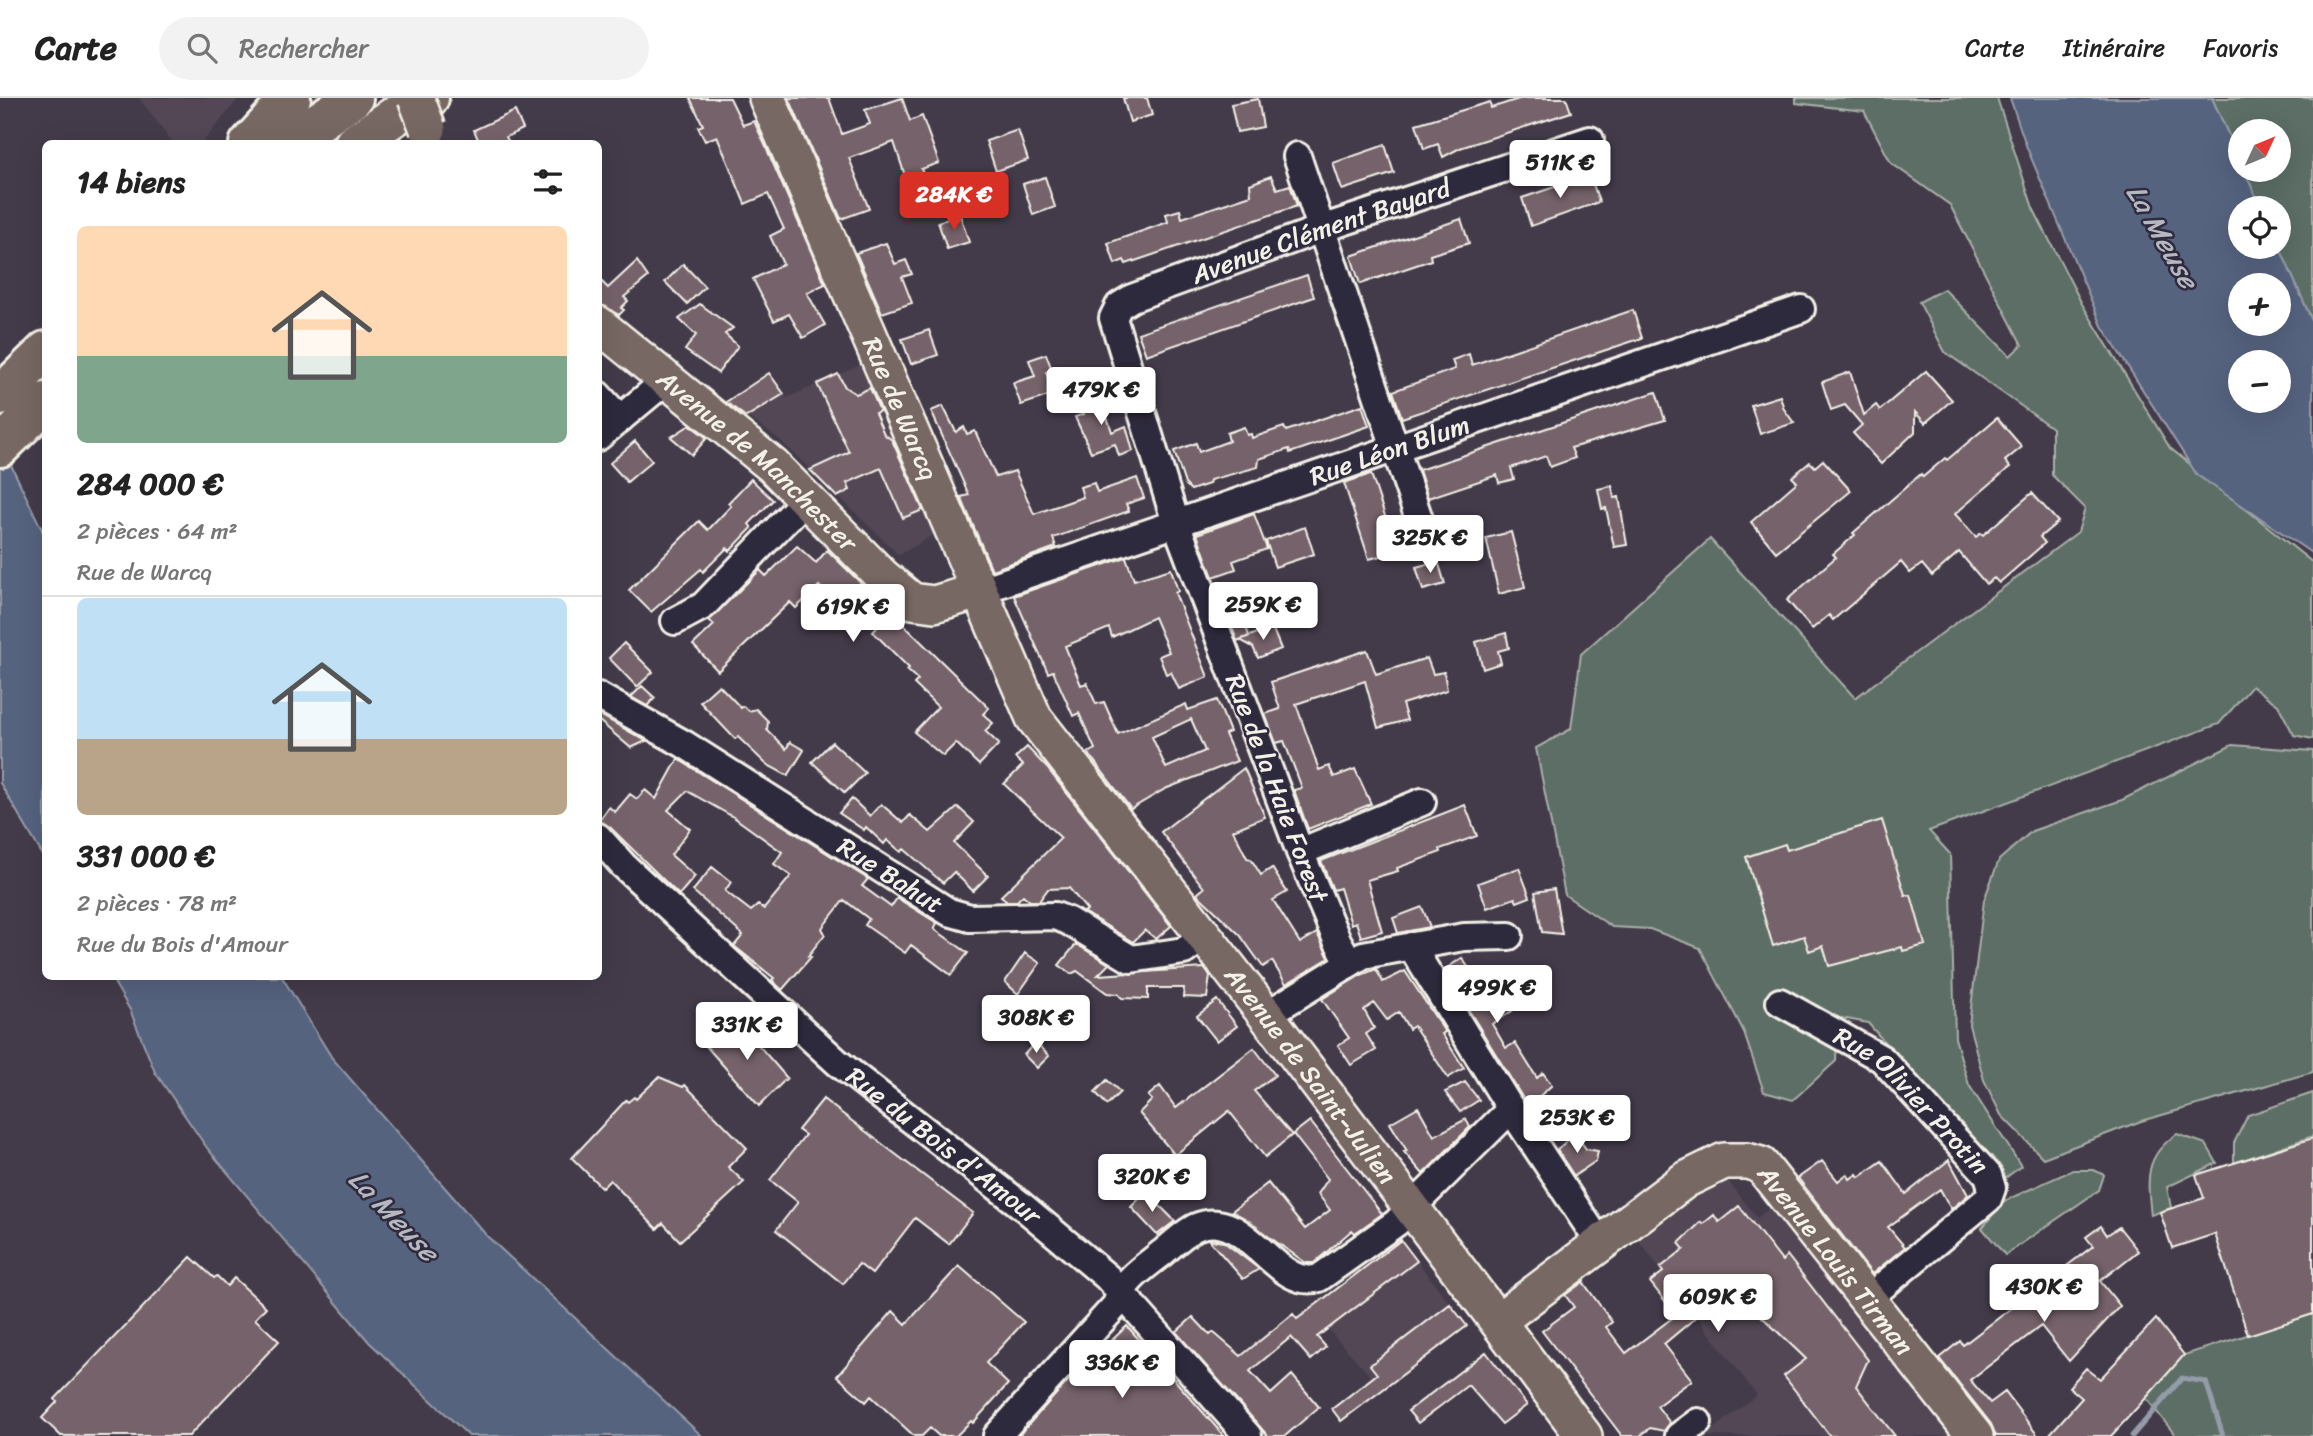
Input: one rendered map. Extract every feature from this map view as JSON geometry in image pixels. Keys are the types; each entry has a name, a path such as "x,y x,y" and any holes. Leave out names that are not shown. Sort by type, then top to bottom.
{"highway":[{"path":"253,140 291,98"},
{"path":"292,140 353,98"},
{"path":"360,140 399,113 427,117"},
{"path":"0,396 41,356"},
{"path":"0,447 42,406"}],"main road":[{"name":"Rue de Warcq","path":"767,98 1034,718"},
{"name":"Avenue de Manchester","path":"602,327 773,466 883,578 912,601 934,604 961,599 979,591"},
{"name":"Avenue de Saint-Julien","path":"1034,718 1266,1015 1584,1436"},
{"name":"Avenue Louis Tirman","path":"1498,1321 1685,1180 1724,1160 1747,1160 1761,1165 1975,1436"}],"street":[{"name":"Avenue Clément Bayard","path":"1132,298 1324,228 1590,140"},
{"path":"1297,156 1324,228 1420,522"},
{"name":"Rue de la Haie Forest","path":"1132,298 1119,306 1113,318 1176,523 1300,852 1337,940 1350,963"},
{"name":"Rue Léon Blum","path":"979,591 1398,450 1801,309"},
{"path":"602,434 669,379"},
{"path":"602,400 620,419"},
{"path":"675,621 703,606 807,499"},
{"name":"Rue Bahut","path":"602,698 684,744 950,912 970,918 1055,916 1131,958 1184,951 1204,936"},
{"path":"1300,852 1422,802"},
{"name":"Rue du Bois d'Amour","path":"602,840 623,864 837,1062 1021,1205 1120,1292 1248,1436"},
{"path":"1266,1015 1363,955 1464,937 1509,936"},
{"path":"1411,946 1511,1109 1601,1245"},
{"name":"Rue Olivier Protin","path":"1780,1002 1882,1059 1988,1175 1992,1188 1988,1199 1867,1299"},
{"path":"997,1436 1116,1305 1120,1292 1130,1278 1197,1226 1223,1224 1240,1233 1294,1277 1308,1282 1319,1278 1412,1208 1511,1109"}],"shaded area":[{"path":"139,98 239,98 204,140 171,140"},
{"path":"865,363 940,531 899,555 780,440 726,402 769,373 787,398"},
{"path":"1722,1173 1757,1218 1775,1204 1954,1436 1705,1436 1757,1395 1636,1237"},
{"path":"1401,1240 1467,1326 1382,1389 1310,1309"}],"green space":[{"path":"1796,98 1997,98 2033,208 2082,304 2170,448 2313,563 2313,739 2294,735 2278,705 2252,686 2219,724 1929,831 1950,854 1955,1038 1969,1085 2021,1166 2003,1180 1868,1023 1841,1018 1837,1033 1836,1061 1793,1100 1764,1092 1743,1030 1700,948 1650,929 1612,927 1565,895 1536,748 1571,729 1581,654 1710,539 1855,698 2078,532 2085,508 2052,475 2052,428 1945,352 1919,302 1944,289 2010,356 2022,345 1950,205 1891,163 1864,111 1796,103"},
{"path":"2212,98 2313,98 2313,323 2285,259 2291,259 2291,196 2256,196 2249,182 2291,182 2291,119 2228,119 2228,134"},
{"path":"2232,745 2313,751 2313,1072 2141,1121 2043,1158 2001,1115 1984,1080 1969,1025 1984,900 1999,860 2032,831 2122,800"},
{"path":"2313,1093 2313,1136 2234,1163 2234,1143 2248,1115"},
{"path":"2177,1134 2206,1144 2217,1163 2167,1187 2171,1208 2151,1215 2150,1169 2158,1151"},
{"path":"2073,1170 2094,1170 2104,1175 2099,1190 2005,1255 1982,1228 2004,1201"},
{"path":"2313,1314 2313,1436 2176,1436 2146,1398 2184,1355"}],"water":[{"name":"La Meuse","path":"2010,98 2212,98 2228,134 2228,182 2249,182 2256,196 2228,196 2228,259 2285,259 2291,273 2228,273 2228,336 2291,336 2291,273 2313,323 2313,554 2197,475 2102,326 2027,148"},
{"path":"0,442 42,530 42,854 0,783"},
{"name":"La Meuse","path":"113,980 284,980 332,1058 487,1236 702,1436 469,1436 369,1342 207,1148 155,1072 130,1010"}],"building":[{"path":"690,98 730,98 743,125 754,121 825,284 807,293 825,325 803,338 789,314 774,321 753,279 783,264 770,236 784,229 768,194 745,204 717,136 705,141 698,127 703,125"},
{"path":"789,98 829,98 842,134 870,124 865,110 902,98 910,121 922,116 939,163 921,169 929,188 911,194 894,142 849,158 869,209 841,219"},
{"path":"1123,98 1147,98 1152,115 1130,122"},
{"path":"1522,98 1566,98 1571,112 1460,148 1443,157 1438,144 1424,149 1416,124 1490,102 1491,108"},
{"path":"1258,99 1263,127 1237,132 1231,104"},
{"path":"515,111 523,129 506,137 508,140 478,140 474,130"},
{"path":"1018,130 1028,160 996,171 986,141"},
{"path":"1385,145 1394,173 1342,190 1333,163"},
{"path":"1590,175 1599,202 1531,226 1522,198"},
{"path":"1271,176 1277,189 1290,185 1297,206 1126,264 1124,260 1115,264 1108,243 1168,222 1166,214 1180,210 1182,218 1251,195 1250,184"},
{"path":"1045,177 1055,207 1033,215 1023,184"},
{"path":"960,215 969,242 947,249 938,222"},
{"path":"1461,219 1469,243 1430,255 1431,260 1360,284 1351,256"},
{"path":"886,243 895,264 906,260 912,274 902,277 912,303 882,313 856,253"},
{"path":"637,261 648,277 624,297 628,301 621,308 624,310 619,315 602,306 602,282 608,288"},
{"path":"683,264 705,287 687,304 665,282"},
{"path":"1307,275 1314,297 1146,355 1138,333"},
{"path":"700,304 733,328 725,334 738,346 718,373 685,350 696,335 679,319"},
{"path":"1633,310 1642,338 1402,418 1393,391 1455,369 1452,360 1469,354 1472,365"},
{"path":"929,330 938,355 911,364 902,339"},
{"path":"1046,354 1052,370 1046,372 1054,394 1021,405 1013,383 1035,376 1029,360"},
{"path":"1926,371 1952,400 1925,423 1915,412 1915,432 1881,464 1853,433 1862,425 1845,405 1831,410 1822,382 1850,372 1864,415 1876,405 1880,410"},
{"path":"769,373 784,394 746,417 726,402"},
{"path":"838,374 845,387 856,394 870,388 880,411 875,413 884,434 892,440 923,510 903,518 881,468 847,483 850,490 837,497 810,470 849,452 817,384"},
{"path":"1656,392 1665,420 1571,448 1575,458 1550,467 1546,456 1511,468 1514,479 1499,483 1497,475 1428,498 1419,470"},
{"path":"1099,393 1112,432 1126,426 1133,451 1119,456 1115,444 1091,452 1075,417 1084,414 1079,399"},
{"path":"1780,396 1784,409 1794,423 1760,434 1751,405"},
{"path":"1362,405 1369,426 1290,453 1289,449 1259,459 1258,467 1210,480 1209,484 1191,490 1185,484 1174,451 1196,443 1199,452 1229,441 1227,433 1244,427 1247,435 1251,434 1252,438 1284,427 1286,431"},
{"path":"943,406 956,432 964,427 967,434 975,431 996,477 1015,471 1034,514 1083,497 1080,487 1094,483 1097,492 1137,478 1144,498 1126,504 1129,511 1053,538 1056,547 992,570 961,497 969,495 931,411"},
{"path":"1997,418 2022,447 2005,461 2010,467 1955,514 1976,537 1981,533 1983,535 2032,493 2058,522 2040,537 2045,543 1999,583 1994,578 1986,584 1959,552 1932,576 1922,564 1910,573 1901,562 1833,620 1829,615 1812,629 1787,600 1836,557 1833,554 1855,535 1853,533 1921,474 1923,477 1945,458 1947,460"},
{"path":"690,425 707,438 692,455 671,437"},
{"path":"635,441 652,461 627,482 610,463"},
{"path":"1823,460 1851,491 1776,552 1751,522 1797,482 1792,477 1810,462 1815,467"},
{"path":"1371,474 1397,552 1369,559 1344,483"},
{"path":"751,479 773,500 749,524 752,528 730,551 727,548 703,572 701,569 651,612 629,590 699,521 708,530 731,506 728,503"},
{"path":"1612,486 1614,498 1619,497 1627,545 1614,547 1606,508 1602,509 1598,489"},
{"path":"1254,514 1267,549 1233,561 1236,569 1213,577 1197,534"},
{"path":"1305,527 1314,554 1275,567 1266,541"},
{"path":"1511,532 1525,587 1499,594 1486,538"},
{"path":"797,546 816,563 827,550 989,708 983,714 993,723 985,731 999,744 979,765 956,743 943,756 914,732 938,707 914,684 918,680 907,670 909,668 873,632 881,623 858,599 846,613 819,586 796,608 790,602 718,671 693,645 714,625 709,620 760,570 766,576"},
{"path":"1126,557 1134,580 1171,569 1178,591 1175,593 1208,677 1179,689 1171,672 1166,674 1159,656 1169,652 1154,617 1112,637 1109,628 1065,646 1081,685 1087,683 1096,704 1104,702 1118,734 1186,704 1188,710 1217,700 1230,732 1225,734 1237,761 1165,789 1131,809 1088,753 1095,749 1079,713 1073,716 1053,671 1048,673 1014,596","holes":["1191,719 1205,751 1166,768 1152,737"]},
{"path":"1438,561 1445,584 1423,590 1416,567"},
{"path":"1237,600 1249,636 1237,641 1224,605"},
{"path":"1272,627 1281,649 1258,658 1253,647 1240,640"},
{"path":"1506,633 1509,648 1498,651 1501,663 1483,669 1476,642"},
{"path":"624,643 653,672 637,687 609,658"},
{"path":"1367,650 1376,674 1427,658 1433,674 1444,672 1447,690 1402,704 1407,720 1378,728 1365,681 1296,704 1319,770 1329,766 1334,777 1355,769 1371,804 1308,829 1294,790 1302,788 1284,741 1276,743 1265,714 1280,709 1271,682"},
{"path":"719,685 741,708 743,706 749,711 756,709 768,721 767,730 786,749 790,742 804,750 788,776 766,764 738,737 735,739 700,702"},
{"path":"642,686 655,698 647,706 631,697"},
{"path":"602,716 646,741 631,748 602,723"},
{"path":"832,742 865,773 845,793 812,762"},
{"path":"1027,747 1047,768 1171,926 1156,939 1145,930 1133,942 1084,912 1087,910 1069,888 1048,889 1039,901 1030,901 1023,895 1017,901 1007,901 1001,896 1061,838 1004,784 1023,765 1015,758"},
{"path":"678,759 868,879 862,886 891,907 897,898 937,923 934,929 968,953 951,975 911,945 905,953 865,925 869,919 844,900 822,928 825,934 808,956 811,957 782,990 772,980 774,978 734,946 743,935 693,891 712,867 731,882 725,891 751,911 758,905 764,909 791,876 774,864 782,852 735,818 687,791 668,810 690,829 671,855 695,876 679,895 610,827 602,824 602,817 609,807 615,812 630,794 637,799 645,790 656,799"},
{"path":"1244,768 1265,817 1233,830 1247,858 1251,859 1261,875 1272,868 1287,892 1273,900 1300,943 1317,933 1329,958 1286,984 1272,961 1263,967 1240,935 1197,894 1204,888 1161,832"},
{"path":"852,799 870,816 881,804 903,823 910,815 930,832 958,807 974,822 954,843 988,876 973,891 954,872 943,883 904,849 901,852 887,840 884,844 866,827 864,830 839,813"},
{"path":"1465,805 1477,836 1397,868 1398,871 1367,880 1382,931 1361,937 1356,922 1351,924 1340,888 1333,890 1321,861"},
{"path":"1882,820 1905,895 1911,895 1925,945 1903,951 1902,947 1829,966 1823,946 1809,951 1804,936 1773,946 1746,857 1785,844 1787,850"},
{"path":"1519,868 1530,897 1517,902 1515,898 1487,908 1478,883"},
{"path":"1554,889 1562,934 1542,932 1535,892"},
{"path":"1422,907 1430,927 1398,933 1393,918"},
{"path":"1076,944 1109,964 1098,975 1204,968 1210,976 1207,998 1183,997 1184,988 1148,988 1148,999 1122,998 1118,994 1107,993 1077,971 1071,974 1059,965"},
{"path":"1025,953 1040,963 1018,994 1005,982"},
{"path":"1462,958 1481,986 1504,971 1517,991 1502,1000 1512,1011 1492,1024 1506,1048 1515,1043 1537,1078 1543,1073 1552,1085 1527,1105 1444,970"},
{"path":"1376,969 1383,982 1405,971 1445,1032 1442,1034 1464,1068 1448,1078 1414,1026 1409,1029 1399,1012 1387,1020 1374,1003 1364,1010 1374,1028 1366,1034 1376,1050 1351,1065 1338,1045 1349,1038 1322,999"},
{"path":"1217,1000 1237,1026 1217,1041 1197,1016"},
{"path":"735,1018 787,1078 759,1106 706,1046"},
{"path":"1035,1042 1049,1056 1037,1068 1024,1055"},
{"path":"1254,1048 1275,1075 1254,1091 1292,1135 1265,1157 1229,1111 1175,1155 1139,1113 1152,1100 1148,1096 1160,1086 1176,1108"},
{"path":"659,1077 683,1087 685,1085 747,1148 728,1167 744,1182 680,1241 663,1223 657,1229 610,1180 602,1188 572,1158 626,1100 628,1102 634,1097 636,1099"},
{"path":"1107,1080 1120,1092 1107,1105 1095,1092"},
{"path":"1465,1082 1479,1100 1460,1112 1445,1092"},
{"path":"823,1099 973,1213 949,1244 915,1218 872,1274 859,1264 843,1284 776,1230 798,1202 770,1180 805,1135 798,1130"},
{"path":"1418,1107 1434,1136 1466,1119 1470,1127 1423,1174 1404,1152 1407,1151 1390,1123"},
{"path":"1310,1121 1382,1214 1355,1233 1352,1230 1314,1263 1306,1263 1232,1211 1268,1183 1305,1229 1330,1210 1318,1194 1328,1179 1293,1134"},
{"path":"1575,1133 1586,1149 1598,1151 1596,1161 1574,1176 1557,1150"},
{"path":"2313,1138 2313,1314 2248,1335 2215,1234 2172,1248 2160,1212 2204,1198 2196,1175"},
{"path":"1949,1160 1968,1195 1951,1209 1940,1189 1888,1227 1905,1247 1872,1274 1798,1178 1822,1161 1838,1181 1847,1174 1850,1179 1857,1174 1859,1177 1882,1161 1906,1194"},
{"path":"1146,1192 1175,1221 1157,1235 1131,1207"},
{"path":"1739,1206 1782,1261 1787,1255 1868,1360 1856,1386 1895,1436 1830,1436 1784,1376 1806,1359 1756,1314 1737,1283 1664,1344 1692,1380 1657,1406 1670,1423 1664,1431 1650,1428 1640,1436 1622,1436 1542,1331 1574,1307 1565,1295 1583,1282 1612,1322 1606,1327 1626,1353 1676,1315 1650,1282 1663,1272 1660,1268 1684,1249 1679,1243 1701,1222 1703,1224 1714,1215 1719,1222"},
{"path":"2101,1226 2107,1235 2119,1227 2138,1251 2100,1281 2120,1306 2069,1361 2041,1326 1970,1380 1990,1403 2005,1392 2038,1436 1996,1436 1991,1424 1939,1358 1960,1341 1963,1345 2093,1246 2086,1237"},
{"path":"1209,1240 1224,1242 1259,1269 1243,1279"},
{"path":"1401,1240 1417,1261 1317,1337 1326,1347 1311,1360 1291,1337 1250,1371 1271,1394 1292,1375 1319,1407 1285,1436 1268,1436 1176,1332 1193,1317 1210,1335 1213,1332 1241,1356 1293,1314 1297,1319"},
{"path":"191,1257 227,1286 234,1278 266,1307 255,1319 279,1341 189,1436 61,1436 42,1418 57,1402 55,1399"},
{"path":"959,1266 1024,1322 986,1363 1008,1384 973,1423 971,1421 956,1436 939,1436 930,1428 922,1436 914,1436 871,1396 866,1402 837,1376 893,1311 906,1324"},
{"path":"1450,1304 1467,1326 1341,1421 1332,1409 1377,1374 1370,1365"},
{"path":"2156,1319 2184,1355 2111,1436 2048,1436 2082,1398 2069,1387 2086,1368 2100,1379"},
{"path":"1127,1326 1224,1436 1018,1436 1088,1359 1097,1368 1120,1348 1112,1340"},
{"path":"1486,1352 1527,1405 1502,1424 1468,1385 1418,1423 1408,1411"}],"waterway":[{"path":"2132,1436 2182,1378 2206,1382 2223,1436"}]}
